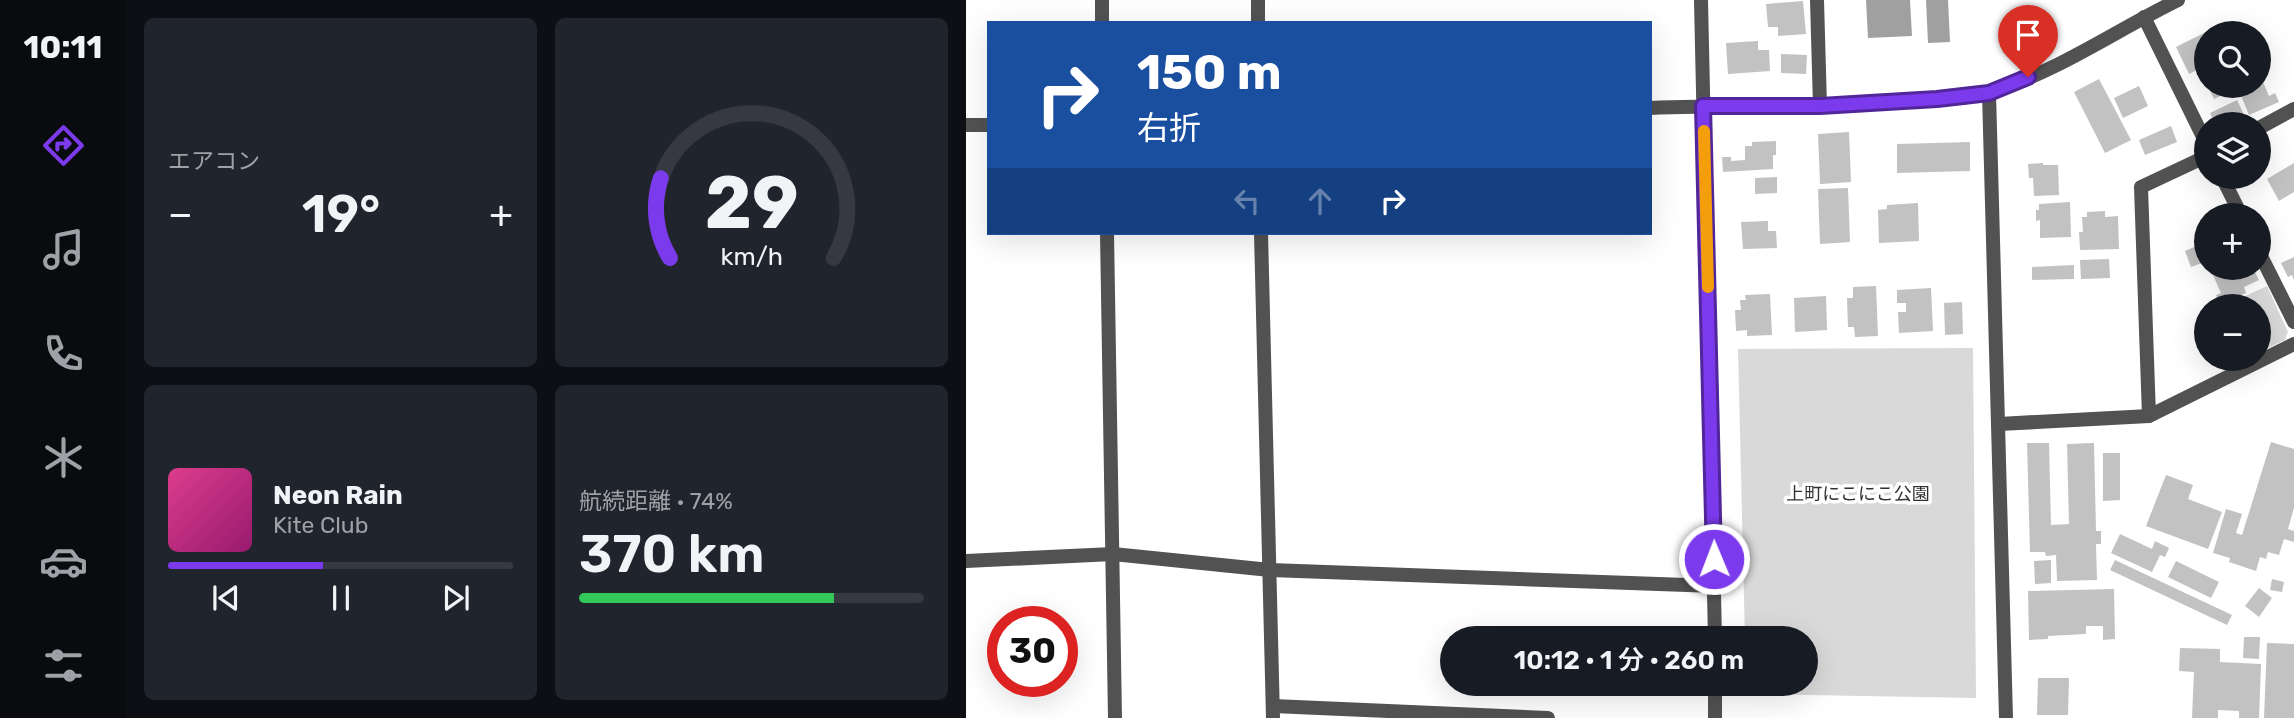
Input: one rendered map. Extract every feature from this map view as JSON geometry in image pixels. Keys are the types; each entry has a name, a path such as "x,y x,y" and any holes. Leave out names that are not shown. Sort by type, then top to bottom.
{"street":[{"path":"1102,0 1102,21"},
{"path":"1258,0 1258,21"},
{"path":"1702,0 1715,626"},
{"path":"1817,0 1820,106"},
{"path":"1652,108 1820,106 1989,93 2067,62 2178,0"},
{"path":"2144,17 2194,119"},
{"path":"1989,93 2006,718"},
{"path":"2271,121 2294,109"},
{"path":"966,125 987,125"},
{"path":"2149,416 2141,187 2194,162"},
{"path":"1107,235 1115,718"},
{"path":"1261,235 1273,712 1548,718"},
{"path":"2271,276 2294,322"},
{"path":"1999,424 2149,416 2294,344"},
{"path":"966,561 1113,554 1270,570 1715,586"},
{"path":"1715,696 1715,718"}],"green space":[{"path":"2267,286 2271,294 2250,294"},
{"path":"2271,295 2288,332 2285,340 2271,346"},
{"name":"上町にこにこ公園","path":"1973,348 1976,698 1818,695 1818,626 1745,626 1738,349"}],"shaded area":[{"path":"1866,0 1910,0 1912,36 1868,38"},
{"path":"1926,0 1948,0 1950,42 1928,43"}],"building":[{"path":"1803,1 1806,34 1778,36 1778,27 1768,27 1766,4"},
{"path":"2194,38 2194,72 2189,74 2176,47"},
{"path":"1758,41 1758,50 1769,50 1770,71 1728,74 1726,43"},
{"path":"1781,54 1807,55 1806,74 1781,73"},
{"path":"2099,79 2131,140 2105,153 2074,92"},
{"path":"2139,86 2148,106 2123,118 2114,98"},
{"path":"2275,93 2279,102 2256,112 2248,112 2242,98 2271,98"},
{"path":"2237,100 2243,112 2212,112"},
{"path":"2171,126 2177,142 2145,155 2139,140"},
{"path":"1849,132 1851,182 1820,184 1818,134"},
{"path":"1776,141 1773,169 1723,172 1722,157 1731,157 1731,161 1745,160 1745,146 1752,146 1752,142"},
{"path":"1970,142 1970,171 1897,173 1897,144"},
{"path":"2294,163 2294,192 2279,201 2271,186 2271,177"},
{"path":"2028,164 2058,165 2059,195 2034,196 2033,178 2029,178"},
{"path":"1777,177 1777,193 1755,194 1755,178"},
{"path":"1848,188 1850,242 1820,244 1818,189"},
{"path":"2070,202 2071,237 2040,238 2040,220 2036,221 2039,204"},
{"path":"1918,203 1919,241 1879,243 1878,210 1887,209 1887,205"},
{"path":"2105,211 2105,217 2118,216 2119,249 2080,250 2082,217 2087,217 2087,212"},
{"path":"1768,221 1768,231 1776,231 1777,248 1743,249 1741,222"},
{"path":"2194,247 2194,266 2191,267 2185,251"},
{"path":"2294,257 2294,280 2292,275 2288,277 2281,263"},
{"path":"2109,259 2110,278 2081,279 2080,260"},
{"path":"2074,265 2074,279 2032,280 2032,267"},
{"path":"2215,280 2259,280 2244,287 2246,293 2244,294 2218,294 2221,293"},
{"path":"1876,286 1878,336 1855,337 1854,327 1848,327 1847,298 1853,298 1853,287"},
{"path":"1931,288 1933,331 1899,333 1898,312 1906,312 1906,303 1897,303 1897,290"},
{"path":"1770,294 1772,335 1747,336 1747,330 1736,331 1735,310 1741,310 1740,300 1746,300 1745,295"},
{"path":"1826,296 1827,330 1795,332 1794,298"},
{"path":"1962,302 1963,334 1945,335 1944,303"},
{"path":"2271,442 2294,449 2294,508 2288,529 2294,531 2294,542 2284,539 2279,555 2268,552 2266,559 2260,557 2256,571 2229,562 2230,558 2213,553 2226,509 2242,514 2236,533 2242,535"},
{"path":"2027,443 2049,443 2051,525 2069,524 2067,444 2094,443 2096,531 2101,531 2101,544 2096,544 2097,580 2057,581 2056,555 2046,556 2045,552 2030,552"},
{"path":"2103,453 2120,453 2120,500 2103,501"},
{"path":"2166,475 2193,485 2188,499 2222,512 2208,549 2146,526"},
{"path":"2120,534 2152,549 2155,541 2169,548 2165,557 2160,555 2152,572 2111,553"},
{"path":"2051,560 2051,583 2035,584 2034,561"},
{"path":"2115,560 2232,615 2227,625 2110,570"},
{"path":"2176,561 2219,582 2211,598 2168,577"},
{"path":"2272,579 2284,582 2282,592 2270,590"},
{"path":"2259,588 2272,598 2259,617 2245,606"},
{"path":"2114,589 2115,639 2103,640 2103,626 2086,626 2086,634 2029,640 2028,591"},
{"path":"2244,637 2260,637 2259,659 2243,658"},
{"path":"2267,643 2294,644 2294,718 2264,718"},
{"path":"2180,648 2220,649 2220,662 2261,664 2259,718 2239,718 2239,711 2218,710 2218,718 2192,718 2194,672 2179,671"},
{"path":"2038,678 2069,678 2068,715 2037,715"}],"slow traffic":[{"path":"1704,131 1708,287"}],"route":[{"path":"1714,559 1703,106 1820,106 1937,99 1989,93 2028,77"}]}
